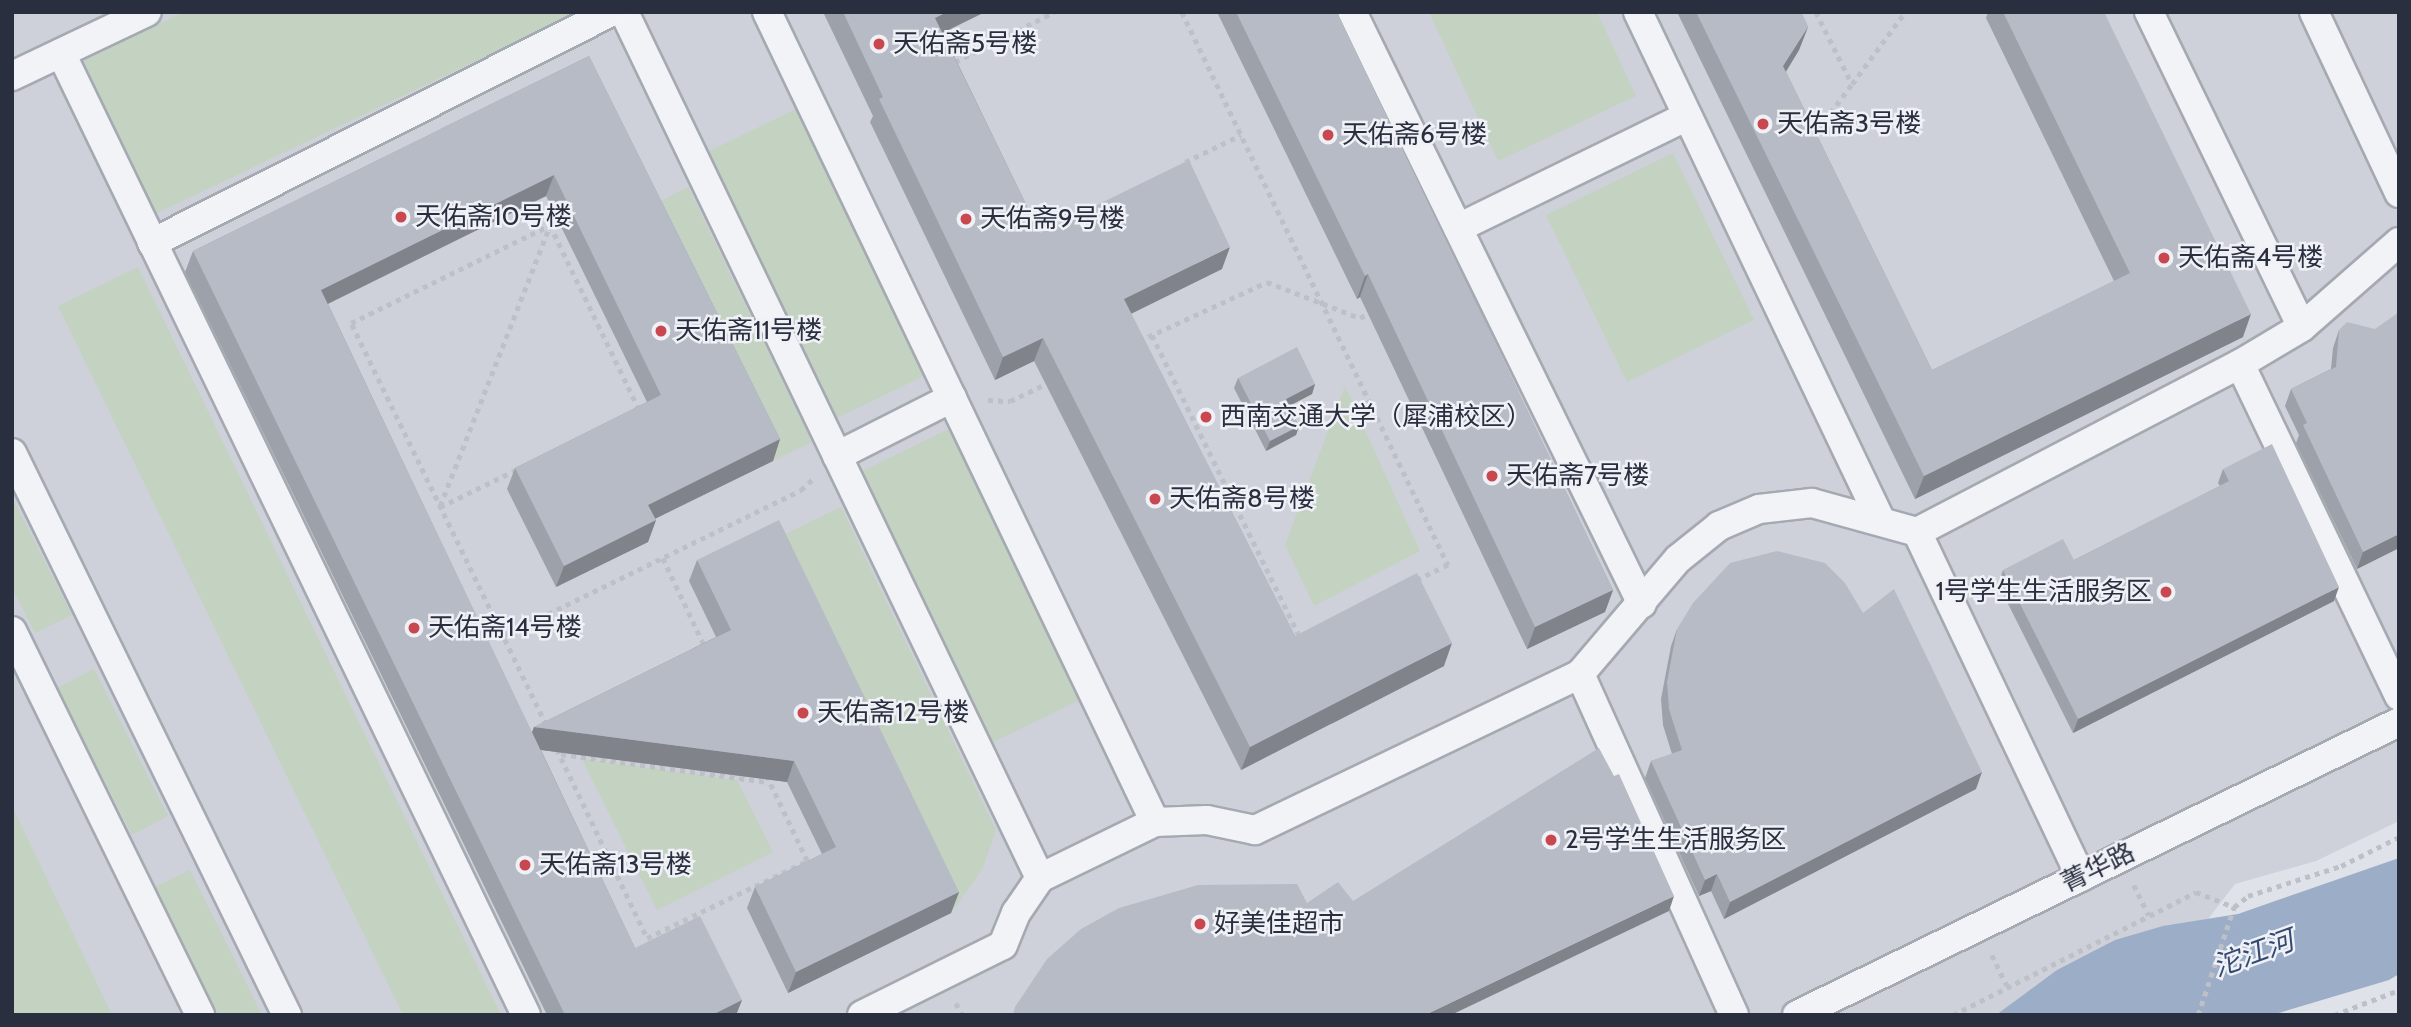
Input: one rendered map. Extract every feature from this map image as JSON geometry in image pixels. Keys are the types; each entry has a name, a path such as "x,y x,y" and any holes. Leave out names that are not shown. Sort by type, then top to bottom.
{"street":[{"path":"12,76 147,12"},
{"path":"152,243 611,12"},
{"path":"624,12 1040,878"},
{"path":"767,12 1155,822"},
{"path":"1352,12 1642,604"},
{"path":"1638,12 1881,521"},
{"path":"2148,12 2302,327"},
{"path":"2314,12 2399,193"},
{"path":"61,53 526,1015"},
{"path":"1458,228 1686,117"},
{"path":"862,1015 1003,945 1016,913 1040,878 1155,822 1207,820 1255,830 1580,674 1678,559 1719,526 1759,509 1812,503 1917,532 2241,364 2302,327 2399,242"},
{"path":"2241,364 2399,696"},
{"path":"837,456 952,398"},
{"path":"12,453 287,1015"},
{"path":"1917,532 2081,877"},
{"path":"12,631 200,1015"},
{"path":"1580,674 1734,1015"},
{"name":"菁华路","path":"1797,1015 2399,722"}],"path":[{"path":"960,73 954,61 1054,12"},
{"path":"1182,12 1448,565 1410,583"},
{"path":"1816,12 1852,84"},
{"path":"1805,146 1905,12"},
{"path":"1181,164 1241,135"},
{"path":"550,225 639,409 627,415"},
{"path":"549,730 351,323 550,225"},
{"path":"440,507 550,225"},
{"path":"1128,346 1267,282 1360,318 1383,306"},
{"path":"1152,335 1298,638 1311,632"},
{"path":"952,398 1010,401 1056,379"},
{"path":"503,636 801,490 837,456"},
{"path":"440,507 527,464"},
{"path":"663,558 710,657"},
{"path":"554,742 647,938 807,861 763,769"},
{"path":"560,754 769,782"},
{"path":"2198,1015 2234,907 2248,896 2342,866 2399,837"},
{"path":"1953,1014 2196,892 2234,907"},
{"path":"2334,1015 2399,990"}],"shaded area":[{"name":"西南交通大学（犀浦校区）","path":"12,12 2399,12 2399,821 2316,861 2235,884 2208,919 2115,940 1996,1015 12,1015"}],"green space":[{"path":"184,12 579,12 155,214 83,61"},
{"path":"1429,12 1597,12 1636,96 1498,161"},
{"path":"800,107 928,374 833,420 705,153"},
{"path":"1673,153 1754,320 1627,382 1546,215"},
{"path":"688,187 812,442 773,461 649,207"},
{"path":"138,267 501,1015 403,1015 58,306"},
{"path":"1345,386 1420,551 1314,606 1285,545"},
{"path":"953,427 1084,698 991,743 860,472"},
{"path":"12,497 72,615 35,633 12,588"},
{"path":"841,507 996,830 982,870 951,913 771,541"},
{"path":"94,669 168,816 132,835 57,688"},
{"path":"582,759 737,780 773,852 657,910"},
{"path":"12,806 112,1015 12,1015"},
{"path":"190,870 262,1015 217,1015 153,888"}],"water":[{"name":"沱江河","path":"2399,858 2399,974 2389,980 2272,1015 1996,1015 2057,970 2115,940 2163,926 2238,914"}],"building":[{"path":"843,12 947,12 935,18 1040,233 1189,160 1230,247 1124,299 1295,636 1417,573 1452,643 1250,747 1043,338 1003,357 879,99 883,97"},
{"path":"1236,12 1337,12 1613,590 1535,627 1368,274 1365,276"},
{"name":"天佑斋4号楼","path":"1696,12 1801,12 1808,27 1783,66 1932,370 2130,273 2003,12 2104,12 2251,314 1924,476"},
{"path":"589,56 780,439 648,505 656,520 564,566 515,468 661,395 554,175 321,290 635,948 700,916 742,1000 712,1015 565,1015 193,251"},
{"path":"2399,312 2399,534 2363,552 2303,425 2307,423 2291,389 2336,367 2339,330 2347,322 2375,329"},
{"path":"1297,347 1315,384 1286,399 1299,426 1270,441 1238,378"},
{"name":"1号学生生活服务区","path":"2272,444 2339,587 2078,719 2003,570 2063,539 2074,560 2229,481 2223,469"},
{"name":"天佑斋12号楼","path":"779,520 959,892 796,972 755,887 836,847 794,761 534,727 731,630 697,560"},
{"path":"1777,551 1825,563 1845,583 1863,613 1894,589 1982,772 1730,902 1717,874 1705,880 1651,761 1682,750 1669,709 1667,682 1677,629 1693,603 1730,563"},
{"path":"1599,748 1614,776 1619,774 1674,896 1425,1015 1013,1015 1015,1007 1047,959 1081,929 1119,908 1198,885 1297,884 1307,903 1338,882 1353,901"}],"place":[{"name":"天佑斋5号楼","path":"879,44"},
{"name":"天佑斋3号楼","path":"1763,124"},
{"name":"天佑斋6号楼","path":"1328,135"},
{"name":"天佑斋10号楼","path":"401,217"},
{"name":"天佑斋9号楼","path":"966,219"},
{"name":"天佑斋4号楼","path":"2164,258"},
{"name":"天佑斋11号楼","path":"661,331"},
{"name":"西南交通大学（犀浦校区）","path":"1206,417"},
{"name":"天佑斋7号楼","path":"1492,476"},
{"name":"天佑斋8号楼","path":"1155,499"},
{"name":"1号学生生活服务区","path":"2166,592"},
{"name":"天佑斋14号楼","path":"414,628"},
{"name":"天佑斋12号楼","path":"803,713"},
{"name":"2号学生生活服务区","path":"1551,840"},
{"name":"天佑斋13号楼","path":"525,865"},
{"name":"好美佳超市","path":"1200,924"}]}
